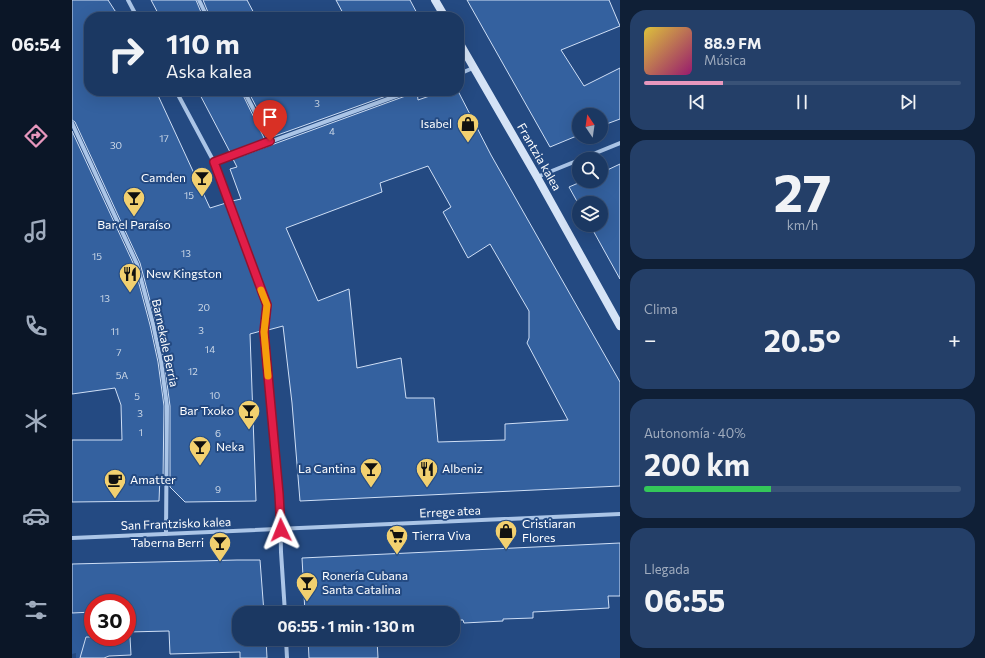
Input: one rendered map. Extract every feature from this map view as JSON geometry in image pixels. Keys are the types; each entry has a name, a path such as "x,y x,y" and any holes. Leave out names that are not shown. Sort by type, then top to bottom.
{"main road":[{"path":"435,0 442,12"},
{"name":"Frantzia kalea","path":"464,50 620,326"}],"street":[{"path":"128,0 134,12"},
{"path":"199,0 205,12"},
{"path":"464,72 474,67"},
{"path":"179,96 214,162 267,305 264,332 280,500 281,552 285,606"},
{"path":"247,96 270,141"},
{"path":"214,162 396,96"},
{"name":"Barnekale Berria","path":"72,123 137,264 153,324 167,406 166,534"},
{"path":"598,152 620,143"},
{"path":"537,177 572,162"},
{"name":"Errege atea","path":"281,530 620,514"},
{"name":"San Frantzisko kalea","path":"72,538 281,530"},
{"path":"287,646 288,658"}],"shaded area":[{"path":"84,612 84,646 87,646 80,658 76,658 76,653 72,654 72,613"}],"building":[{"path":"72,0 108,0 116,12 84,12 84,96 158,96 210,208 226,203 263,305 261,331 250,334 256,501 185,502 170,487 170,406 164,360 140,263 75,122 72,120"},
{"path":"151,0 196,0 201,12 157,12"},
{"path":"203,0 247,0 253,12 208,12"},
{"path":"336,0 410,0 416,12 342,12"},
{"path":"467,0 609,0 620,26 561,50 584,86 620,68 620,119 608,123 608,108 572,108 572,138 550,147"},
{"path":"201,96 243,96 265,140 230,152"},
{"path":"251,96 386,96 272,137"},
{"path":"406,96 418,96 418,100 430,96 461,96 491,155 620,382 620,486 300,501 292,403 283,326 268,330 270,304 232,201 241,199 230,169 237,167 233,159","holes":["428,166 451,207 443,212 468,258 490,244 529,311 529,338 527,343 568,420 505,424 505,440 438,442 434,398 406,398 401,358 357,368 349,289 318,301 286,228 382,192 380,183"]},
{"path":"72,131 134,265 150,325 158,362 164,406 163,480 160,476 159,501 72,502 72,440 122,440 121,405 115,388 72,394"},
{"path":"620,164 620,279 594,232 608,232 608,196 574,196 569,187 572,186 572,188 608,188 608,170"},
{"path":"620,543 620,596 608,596 609,608 533,612 533,618 464,623 463,620 460,620 460,606 305,606 302,558"},
{"path":"260,560 263,606 232,606 232,646 266,646 267,658 240,658 240,652 170,654 169,631 136,632 136,594 84,594 84,612 72,613 72,564"},
{"path":"84,644 84,646 130,646 131,655 109,656 104,658 80,658"},
{"path":"308,646 377,646 378,658 309,658"}],"slow traffic":[{"path":"261,290 267,305 264,332 268,376"}],"place":[{"name":"Isabel","path":"468,144"},
{"name":"Camden","path":"202,198"},
{"name":"Bar el Paraíso","path":"134,218"},
{"name":"New Kingston","path":"130,294"},
{"name":"Bar Txoko","path":"249,430"},
{"name":"Neka","path":"200,466"},
{"name":"La Cantina","path":"371,488"},
{"name":"Albeniz","path":"427,488"},
{"name":"Amatter","path":"115,500"},
{"name":"Cristiaran Flores","path":"506,550"},
{"name":"Tierra Viva","path":"397,556"},
{"name":"Taberna Berri","path":"220,562"},
{"name":"Ronería Cubana Santa Catalina","path":"307,602"}],"route":[{"path":"270,141 214,162 267,305 264,332 281,530"}]}
